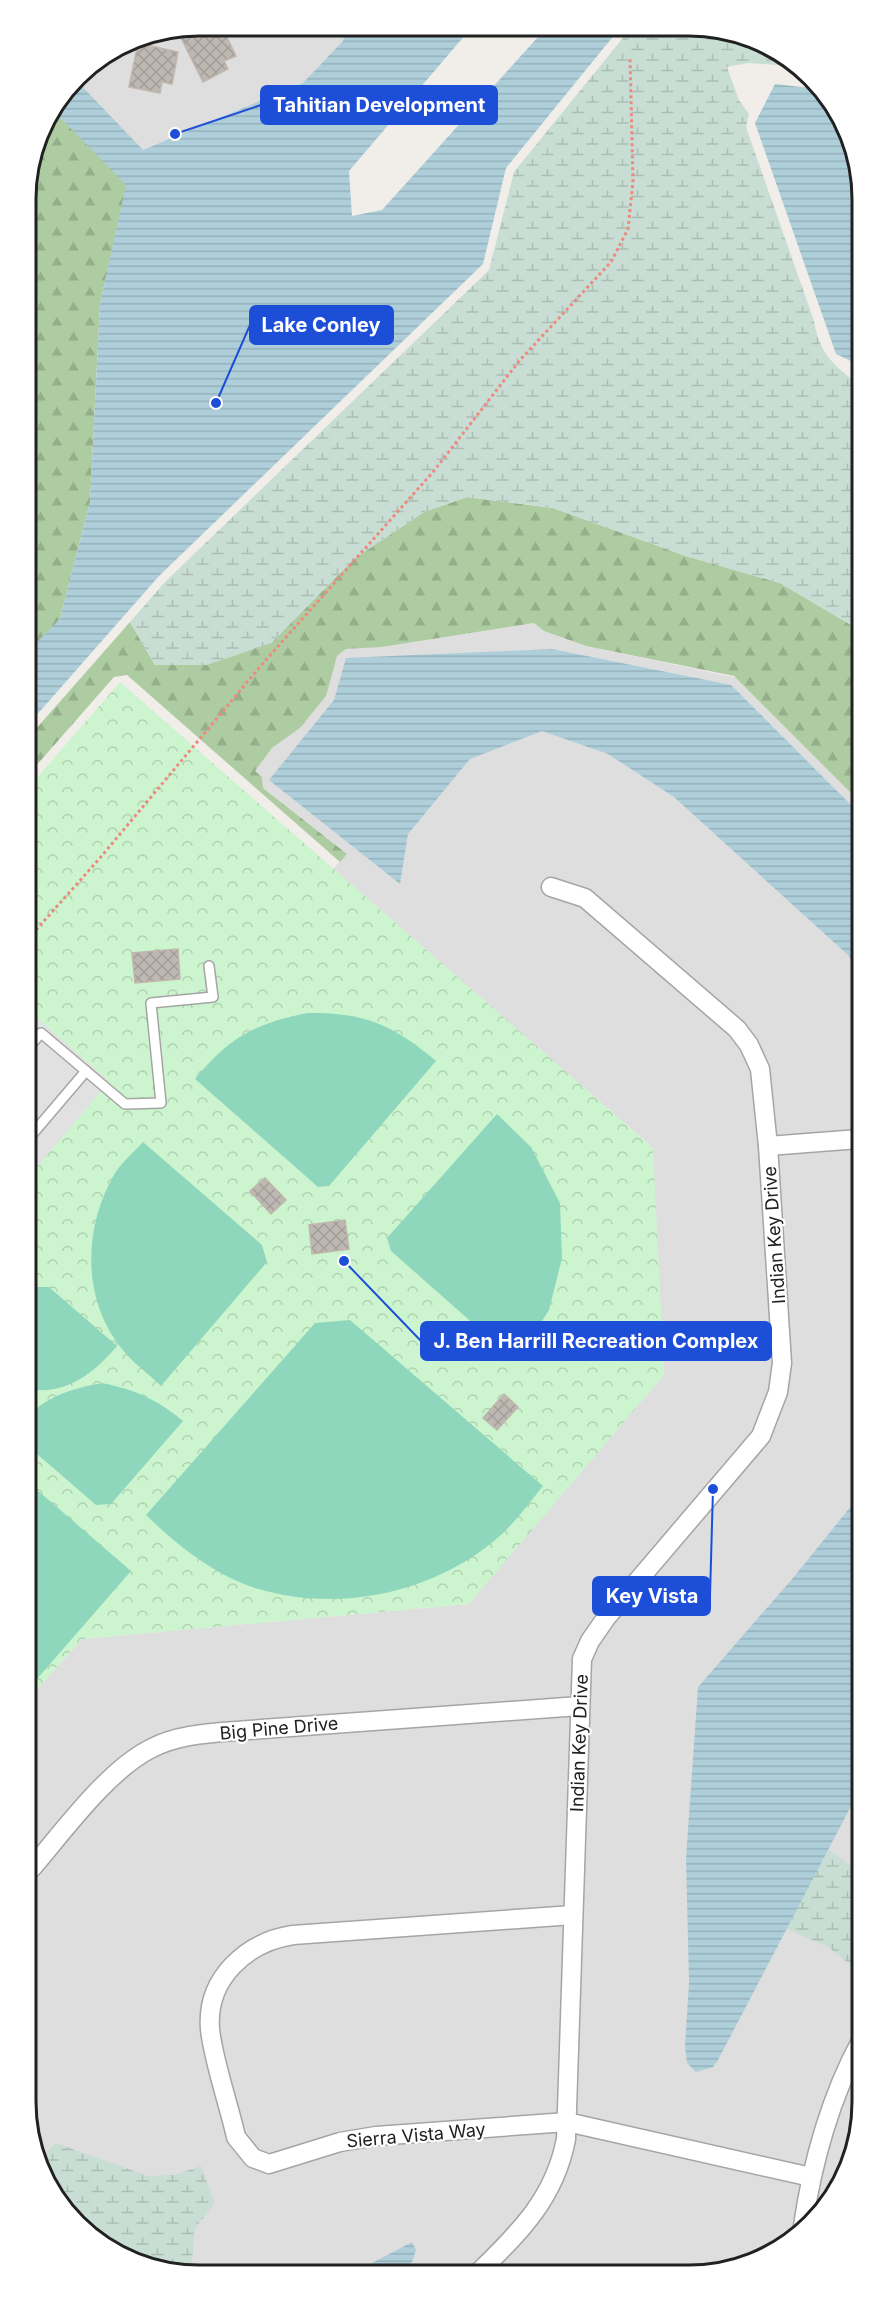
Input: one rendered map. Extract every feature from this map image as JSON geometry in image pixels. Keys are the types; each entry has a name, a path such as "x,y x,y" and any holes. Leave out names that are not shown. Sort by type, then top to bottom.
{"street":[{"name":"Indian Key Drive","path":"486,2265 535,2212 553,2185 562,2162 567,2122 582,1659 590,1641 606,1618 748,1455 771,1418 782,1363 768,1146 760,1069 737,1029 585,898 551,887"},
{"path":"768,1146 852,1140"},
{"name":"Big Pine Drive","path":"36,1863 112,1777 150,1749 173,1740 195,1735 249,1730 579,1706"},
{"name":"Sierra Vista Way","path":"573,1915 272,1938 254,1946 227,1972 211,2009 210,2029 236,2137 253,2158 269,2164 340,2142 376,2136 567,2122 811,2177"},
{"path":"805,2216 811,2177 839,2091 852,2062"}],"lane":[{"path":"36,1039 41,1033 125,1104 161,1103 152,1002 213,997 209,966"},
{"path":"36,1129 86,1071"}],"path":[{"path":"36,930 100,858 264,662 433,472 520,360 611,262 628,230 633,180 630,57"}],"shaded area":[{"path":"189,36 373,36 348,94 144,174 70,100 84,84 118,58 137,48 167,39"},
{"path":"534,623 544,631 586,646 738,678 852,794 852,2112 849,2134 840,2164 812,2209 796,2225 761,2248 710,2264 189,2265 167,2262 127,2248 92,2225 84,2217 70,2201 48,2164 37,2123 36,1690 82,1639 469,1604 653,1148 333,869 347,854 263,788 262,777 254,771 272,748 300,728 325,696 337,656 346,649"},
{"path":"36,1017 109,1081 36,1169"}],"green space":[{"path":"624,36 699,36 721,39 761,53 781,65 748,63 727,67 739,100 749,114 746,127 819,341 840,370 852,379 852,625 780,583 686,556 553,508 467,497 424,512 355,558 271,643 207,665 155,665 130,622 165,582 489,270 514,172"},
{"path":"59,116 127,184 100,304 90,502 60,619 36,649 36,189 45,147"},
{"path":"467,497 553,508 686,556 780,583 852,625 852,794 734,676 586,646 544,631 534,623 381,647 346,649 337,656 326,696 300,728 272,748 255,771 262,777 263,788 347,854 340,862 127,675 114,677 36,766 36,729 130,622 155,665 271,643 355,558 424,512"},
{"path":"120,682 653,1148 664,1375 469,1604 82,1639 36,1690 36,779"},
{"path":"307,1013 345,1015 377,1023 406,1038 436,1061 329,1186 318,1187 195,1079 220,1053 244,1034 272,1022"},
{"path":"497,1114 531,1147 560,1203 562,1258 549,1310 530,1340 511,1357 391,1251 387,1238"},
{"path":"143,1142 262,1245 267,1262 161,1386 127,1355 112,1335 101,1313 94,1290 91,1266 96,1218 104,1195 115,1173"},
{"path":"36,1287 49,1287 117,1346 99,1365 79,1380 55,1389 36,1390"},
{"path":"350,1320 543,1486 502,1534 476,1554 448,1571 417,1584 386,1593 353,1598 320,1599 287,1596 255,1588 225,1575 196,1558 146,1515 315,1323"},
{"path":"102,1383 125,1389 145,1396 183,1421 111,1504 96,1505 36,1453 36,1409 72,1390"},
{"path":"36,1489 131,1571 36,1680"},
{"path":"825,1847 852,1866 852,1966 828,1947 787,1929"},
{"path":"56,2143 148,2176 174,2175 201,2166 215,2203 195,2228 192,2265 167,2262 127,2248 92,2225 70,2201 58,2183 45,2154"}],"water":[{"path":"344,36 464,36 349,171 352,216 382,210 539,36 613,36 506,168 483,264 159,576 36,716 36,643 60,619 90,502 100,304 126,185 59,117 82,86 143,150 303,83 343,41"},
{"path":"775,84 807,88 830,118 840,137 851,178 852,362 836,354 755,123"},
{"path":"552,649 731,685 852,806 852,962 849,956 674,797 608,754 542,731 470,759 408,834 400,884 269,780 334,700 346,658"},
{"path":"852,1505 852,1804 718,2060 713,2067 696,2072 687,2063 685,2046 689,1983 686,1858 698,1687 793,1578"},
{"path":"412,2242 416,2250 412,2262 408,2265 368,2265"}],"building":[{"path":"226,36 236,56 224,61 228,69 203,82 181,37"},
{"path":"147,45 178,52 172,84 162,82 160,93 129,87 137,48"},
{"path":"178,949 180,979 135,983 132,953"},
{"path":"265,1178 286,1200 271,1214 250,1191"},
{"path":"345,1220 349,1249 312,1254 309,1225"},
{"path":"504,1394 518,1407 497,1430 483,1418"}],"place":[{"name":"Tahitian Development","path":"175,134"},
{"name":"Lake Conley","path":"216,403"},
{"name":"J. Ben Harrill Recreation Complex","path":"344,1261"},
{"name":"Key Vista","path":"713,1489"}]}
